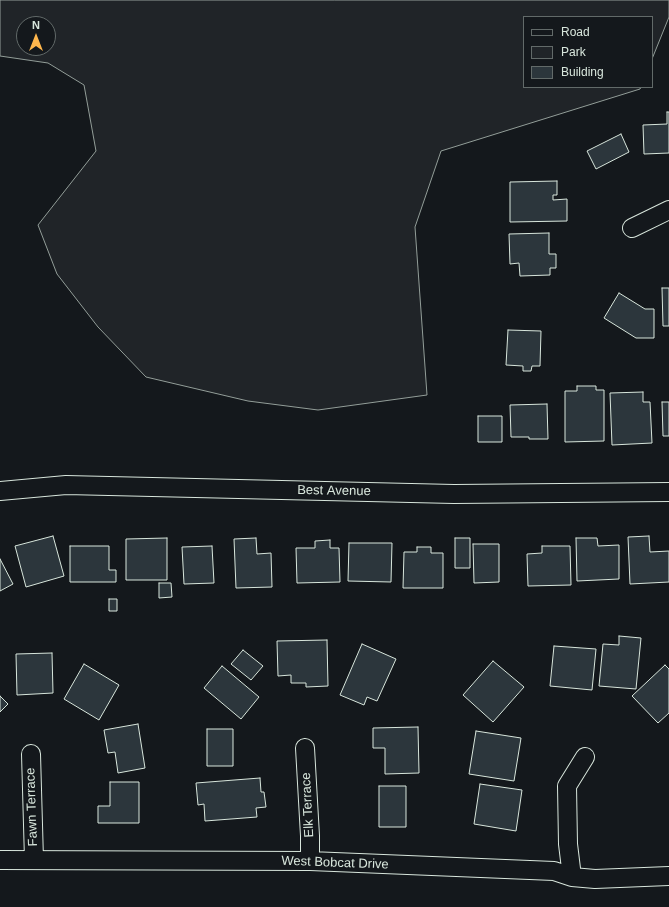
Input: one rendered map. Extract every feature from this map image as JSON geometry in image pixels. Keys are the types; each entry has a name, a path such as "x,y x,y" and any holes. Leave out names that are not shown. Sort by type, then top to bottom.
{"street":[{"path":"632,228 669,210"},
{"name":"Best Avenue","path":"0,491 66,485 454,494 669,492"},
{"name":"Elk Terrace","path":"305,748 310,861"},
{"name":"Fawn Terrace","path":"31,754 34,860"},
{"path":"572,877 568,844 567,786 585,757"},
{"name":"West Bobcat Drive","path":"0,860 310,861 554,871 572,877 594,879 669,876"}],"green space":[{"path":"0,0 669,0 669,17 653,57 653,16 523,16 523,88 640,88 441,151 415,227 427,395 318,410 248,401 146,377 98,327 57,274 38,225 96,151 84,85 48,63 0,56"}],"building":[{"path":"667,112 669,112 669,153 644,154 643,125 667,124"},
{"path":"621,134 629,152 596,169 587,151"},
{"path":"557,181 557,195 553,195 553,200 567,199 567,221 510,222 510,182"},
{"path":"549,233 549,254 556,254 556,268 550,268 550,275 520,276 519,263 510,264 509,234"},
{"path":"662,288 669,288 669,326 663,326"},
{"path":"619,293 645,309 654,309 654,338 636,338 604,318"},
{"path":"508,330 541,331 540,366 532,366 531,371 523,371 523,366 506,365"},
{"path":"577,386 596,386 596,390 604,390 604,441 565,442 565,391 577,391"},
{"path":"643,392 643,402 650,402 652,443 612,445 610,393"},
{"path":"662,402 669,402 669,436 663,436"},
{"path":"547,404 548,439 511,437 510,405"},
{"path":"478,416 502,416 502,442 478,442"},
{"path":"53,536 64,576 26,587 15,546"},
{"path":"649,536 650,552 669,551 669,582 630,584 628,537"},
{"path":"167,538 167,580 126,580 126,539"},
{"path":"256,538 257,554 271,553 272,587 236,588 234,539"},
{"path":"455,538 470,538 470,568 455,568"},
{"path":"576,538 597,538 598,546 619,545 619,579 577,581"},
{"path":"330,540 330,548 339,548 340,582 297,583 296,548 315,548 315,541"},
{"path":"349,543 392,543 391,582 348,581"},
{"path":"473,544 499,544 499,582 474,583"},
{"path":"70,546 109,546 109,570 116,570 116,582 70,582"},
{"path":"212,546 214,583 184,584 182,547"},
{"path":"542,546 570,546 571,585 528,586 527,554 542,553"},
{"path":"417,547 431,547 431,553 443,553 443,588 403,588 404,552 417,552"},
{"path":"0,559 13,584 0,591"},
{"path":"159,583 171,583 172,597 159,598"},
{"path":"109,599 117,599 117,611 109,611"},
{"path":"619,636 641,638 636,689 599,686 603,644 619,645"},
{"path":"327,640 328,686 306,687 306,683 291,683 291,675 278,676 277,641"},
{"path":"362,644 396,659 377,701 367,697 364,705 340,695"},
{"path":"554,646 596,649 592,690 550,686"},
{"path":"243,650 263,666 251,680 231,664"},
{"path":"52,653 53,693 17,695 16,654"},
{"path":"493,661 524,687 493,722 463,695"},
{"path":"84,664 119,685 99,720 64,699"},
{"path":"665,665 669,669 669,713 658,723 632,696"},
{"path":"222,666 259,697 241,719 204,688"},
{"path":"0,696 8,704 0,712"},
{"path":"138,724 145,768 118,773 115,752 108,753 104,730"},
{"path":"418,727 419,773 385,774 385,748 373,748 373,728"},
{"path":"207,729 233,729 233,766 207,766"},
{"path":"476,731 521,738 514,781 469,774"},
{"path":"260,778 261,792 264,792 266,807 256,808 257,817 205,821 204,804 198,805 196,783"},
{"path":"110,782 139,782 139,823 98,823 98,806 110,806"},
{"path":"480,784 522,790 516,831 474,824"},
{"path":"379,786 406,786 406,827 379,827"}]}
